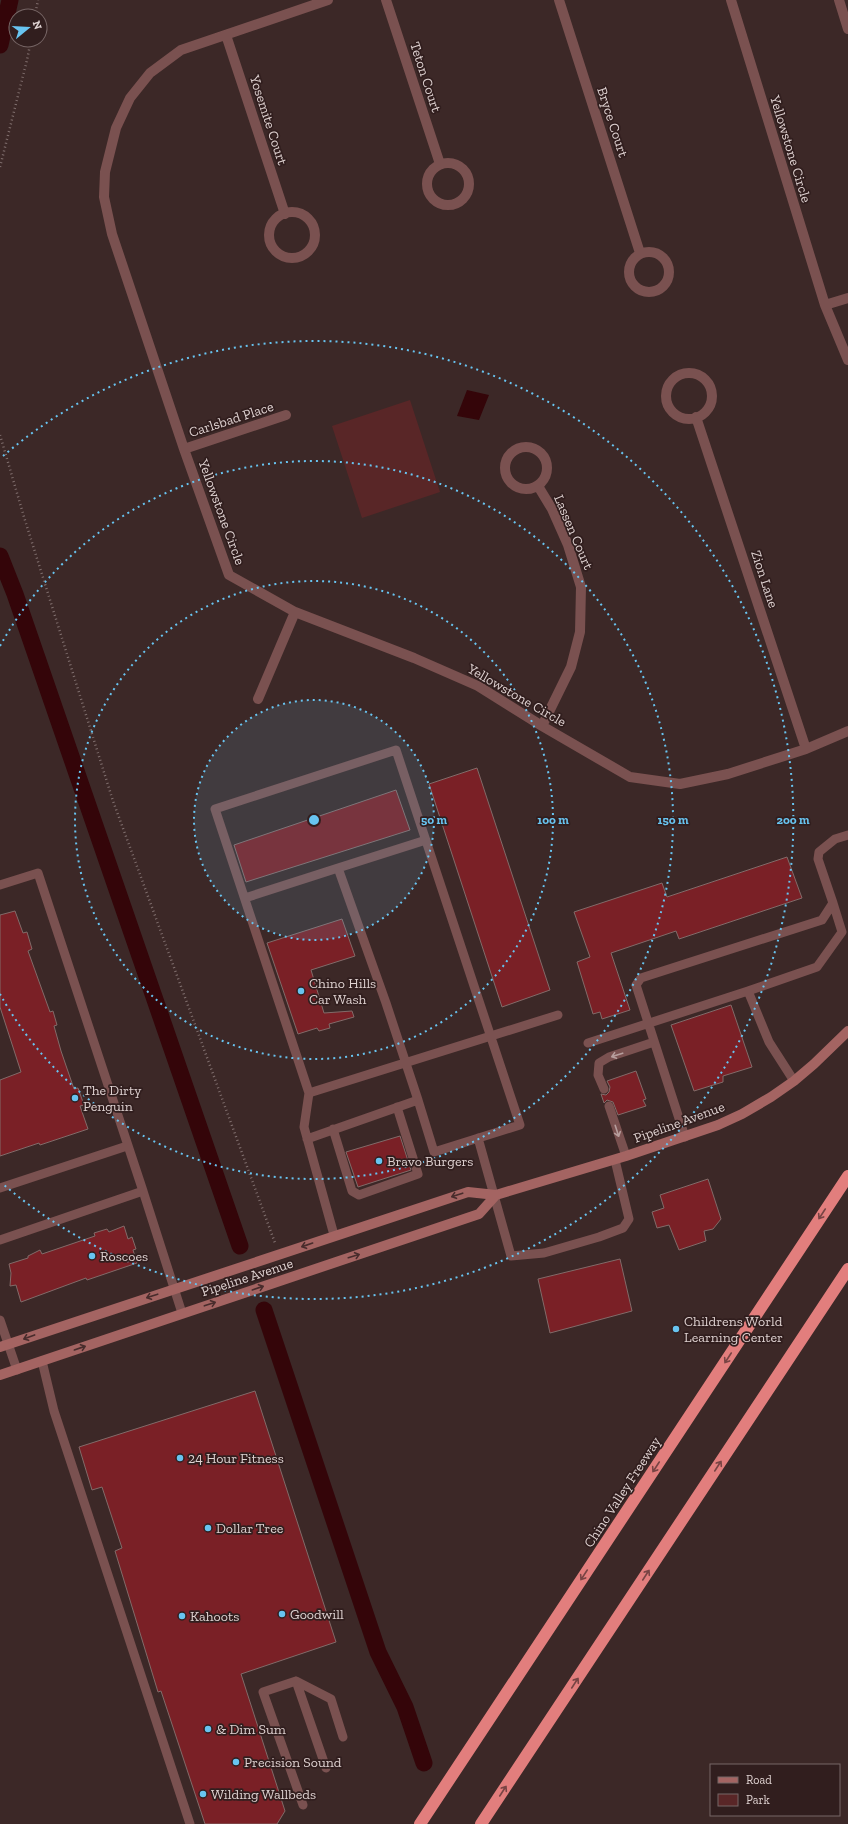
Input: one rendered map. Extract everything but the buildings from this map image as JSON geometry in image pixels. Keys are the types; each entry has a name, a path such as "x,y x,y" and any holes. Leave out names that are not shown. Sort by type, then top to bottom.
{"highway":[{"name":"Chino Valley Freeway","path":"420,1824 846,1179"},
{"path":"481,1824 848,1269"}],"main road":[{"name":"Pipeline Avenue","path":"4,1346 468,1192 496,1196 685,1137 742,1114 772,1097 814,1064 848,1031"},
{"name":"Pipeline Avenue","path":"0,1375 479,1214 496,1196"}],"street":[{"name":"Yellowstone Circle","path":"328,0 180,50 150,73 130,98 116,128 105,172 104,197 112,234 184,449 229,575 295,612 414,658 478,686 542,726 630,777 680,784 728,774 806,749 848,731"},
{"name":"Teton Court","path":"386,0 440,164"},
{"name":"Bryce Court","path":"559,0 640,253"},
{"name":"Yellowstone Circle","path":"732,0 824,305 848,360"},
{"path":"838,0 848,29"},
{"name":"Yosemite Court","path":"226,35 285,214"},
{"path":"454,163 460,166 468,177 468,190 465,197 454,204 440,204 429,194 427,180 434,167 440,164 454,163"},
{"path":"294,212 303,215 310,220 314,228 315,237 313,246 308,253 300,257 291,259 282,256 275,251 270,243 269,234 272,225 277,218 285,214 294,212"},
{"path":"654,252 665,258 668,264 669,277 666,283 656,291 649,292 637,287 630,276 631,263 640,253 654,252"},
{"path":"824,305 848,298"},
{"path":"691,373 699,375 706,380 711,388 712,397 710,406 704,413 696,418 688,419 679,416 672,411 668,403 666,394 668,385 674,378 682,374 691,373"},
{"name":"Carlsbad Place","path":"184,449 286,415"},
{"name":"Zion Lane","path":"696,418 806,749"},
{"name":"Lassen Court","path":"526,446 538,451 543,456 547,468 543,481 538,486 524,490 511,484 504,471 504,464 512,451 526,446"},
{"name":"Lassen Court","path":"538,486 552,508 568,545 581,587 580,632 571,668 542,726"},
{"path":"258,699 295,612"}],"lane":[{"path":"334,1236 304,1127 309,1093 215,809 396,750 520,1125 434,1152 386,1003 338,868"},
{"path":"588,1042 748,991 817,967 842,932 818,859 819,852 835,839 848,835"},
{"path":"244,898 426,840"},
{"path":"0,885 38,873 182,1313"},
{"path":"685,1137 636,985 641,978 822,920 833,903"},
{"path":"748,991 769,1042 794,1081"},
{"path":"309,1093 558,1015"},
{"path":"604,1089 598,1075 599,1063 609,1057 654,1042"},
{"path":"307,1138 418,1100"},
{"path":"609,1106 626,1156"},
{"path":"333,1129 352,1191 359,1195 418,1174 396,1107"},
{"path":"478,1138 496,1196 511,1256 544,1253 599,1237 623,1228 629,1219 615,1160"},
{"path":"0,1188 127,1146"},
{"path":"0,1240 143,1191"},
{"path":"0,1320 4,1346 16,1370"},
{"path":"42,1361 54,1411 190,1824"},
{"path":"303,1805 263,1692 296,1681 331,1699 343,1737"},
{"path":"296,1681 326,1768"}],"path":[{"path":"0,167 29,48"},
{"path":"0,435 24,517 113,801 279,1255"}],"green space":[{"path":"410,400 440,492 362,518 332,426"}],"shaded area":[{"path":"467,390 489,395 479,420 457,416"}],"waterway":[{"path":"0,45 10,0"},
{"path":"0,556 15,594 240,1246"},
{"path":"264,1310 378,1652 405,1707 424,1763"}],"place":[{"name":"Chino Hills Car Wash","path":"301,991"},
{"name":"The Dirty Penguin","path":"75,1098"},
{"name":"Bravo Burgers","path":"379,1161"},
{"name":"Roscoes","path":"92,1256"},
{"name":"Childrens World Learning Center","path":"676,1329"},
{"name":"24 Hour Fitness","path":"180,1458"},
{"name":"Dollar Tree","path":"208,1528"},
{"name":"Goodwill","path":"282,1614"},
{"name":"Kahoots","path":"182,1616"},
{"name":"& Dim Sum","path":"208,1729"},
{"name":"Precision Sound","path":"236,1762"},
{"name":"Wilding Wallbeds","path":"203,1794"}]}
